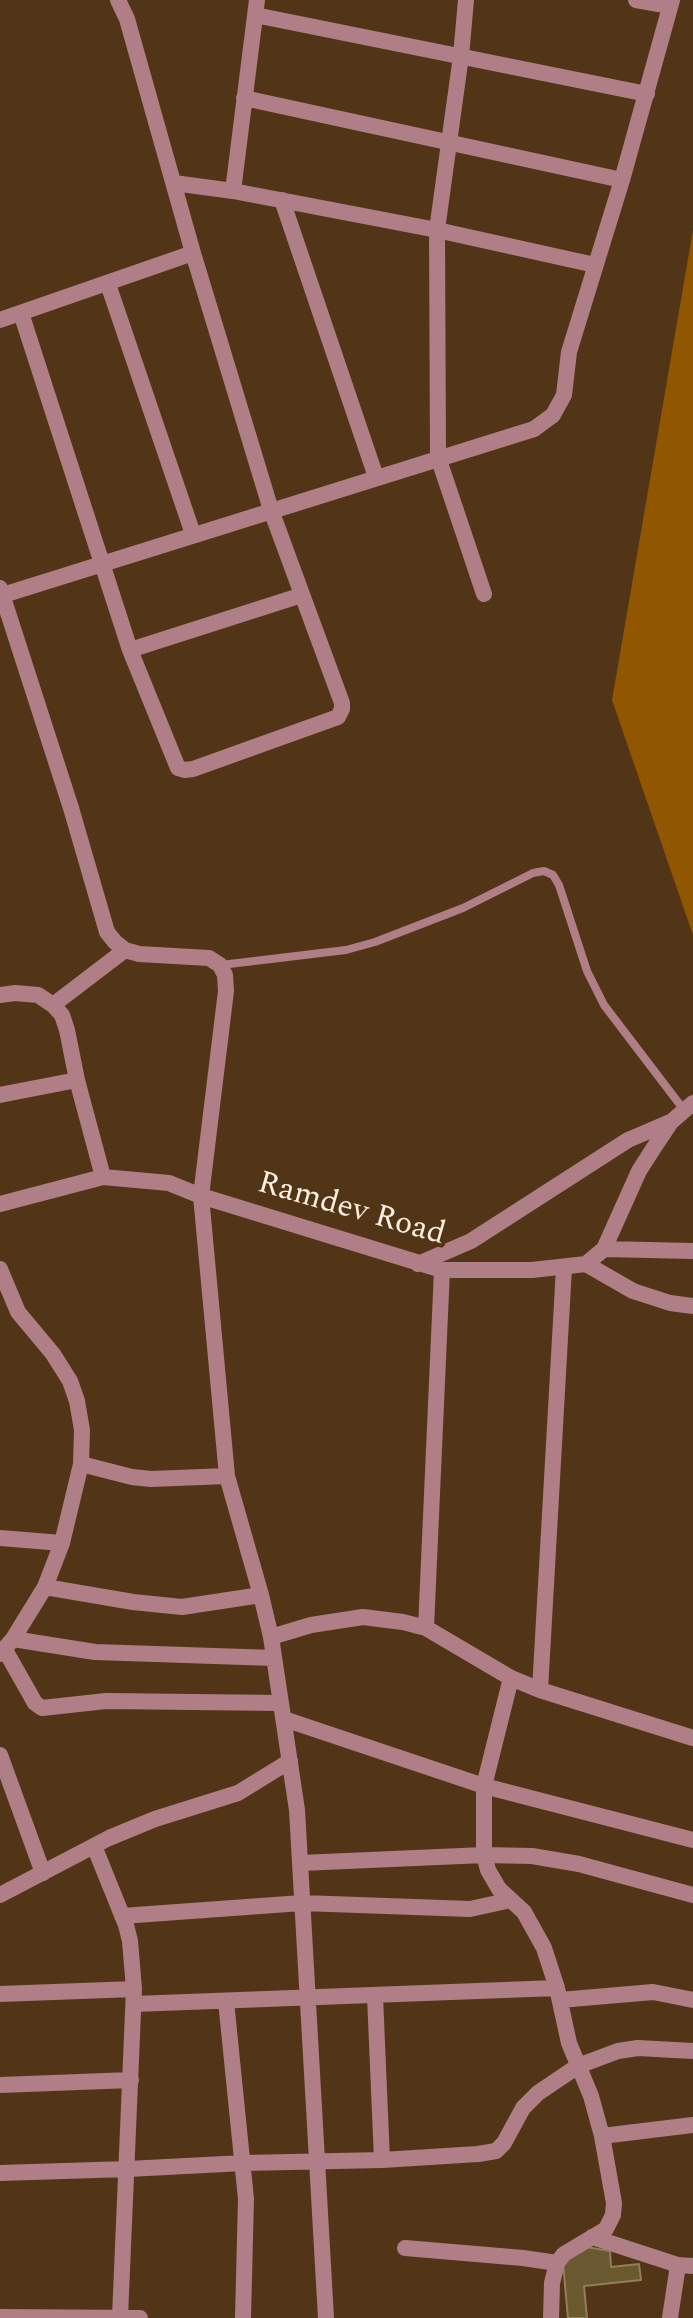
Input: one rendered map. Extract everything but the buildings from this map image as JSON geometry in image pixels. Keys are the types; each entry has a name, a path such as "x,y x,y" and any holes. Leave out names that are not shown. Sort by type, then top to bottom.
{"street":[{"path":"21,313 100,564 130,650 178,768 193,769 338,717 342,703 271,510 193,253 127,19 118,0"},
{"path":"466,0 437,230 438,457 484,594"},
{"path":"326,2318 301,1863 290,1761 271,1637 227,1476 201,1196 226,991 225,975 220,965 209,958 139,954 125,950 107,932 71,808 1,591 100,564 534,429 553,415 564,395 569,352 622,180 671,3 636,0"},
{"path":"233,191 256,7 461,56 647,94"},
{"path":"244,98 622,180"},
{"path":"174,183 233,191 437,230 595,265"},
{"path":"282,200 376,477"},
{"path":"0,320 193,253"},
{"path":"108,284 193,534"},
{"path":"130,650 302,595"},
{"path":"53,1005 125,950"},
{"path":"0,995 38,995 62,1015 103,1177"},
{"path":"0,1095 77,1080"},
{"path":"418,1264 471,1241 628,1140 683,1112"},
{"name":"Ramdev Road","path":"0,1204 103,1177 169,1183 201,1196 442,1270 564,1268 586,1264 604,1249 639,1171 683,1112"},
{"path":"604,1249 693,1251"},
{"path":"586,1264 633,1291 670,1303 693,1306"},
{"path":"540,1690 564,1268"},
{"path":"0,1269 18,1312 53,1354 70,1381 82,1430 81,1464 62,1543 45,1587 6,1648"},
{"path":"426,1628 442,1270"},
{"path":"81,1464 151,1479 227,1476"},
{"path":"0,1538 62,1543"},
{"path":"45,1587 182,1607 261,1595"},
{"path":"271,1637 311,1625 363,1617 403,1622 426,1628 511,1678 540,1690 693,1738"},
{"path":"6,1648 274,1658"},
{"path":"6,1648 35,1703 42,1708 106,1701 282,1711 484,1786 693,1840"},
{"path":"511,1678 484,1786 484,1855 499,1889 524,1912 537,1932 558,1994 569,2043 591,2096 614,2203 613,2215 606,2229 564,2254 557,2263 552,2283 551,2318"},
{"path":"0,1755 43,1873"},
{"path":"0,1895 94,1846 155,1819 238,1793 290,1761"},
{"path":"94,1846 130,1941 134,1996 120,2317"},
{"path":"301,1863 484,1855 532,1856 579,1864 693,1895"},
{"path":"122,1916 302,1903 470,1909 511,1900"},
{"path":"0,1994 226,2001 653,1992 693,2000"},
{"path":"375,1996 382,2160"},
{"path":"226,2001 246,2199 243,2318"},
{"path":"0,2173 382,2160 496,2151 504,2143 523,2108 538,2093 578,2066 618,2051 638,2048 693,2051"},
{"path":"0,2085 131,2080"},
{"path":"602,2136 693,2125"},
{"path":"592,2237 685,2265 670,2318"},
{"path":"405,2248 557,2263"},
{"path":"0,2317 140,2318"}],"lane":[{"path":"220,965 346,950 375,942 463,908 533,873 544,871 553,875 559,885 587,971 604,1005 683,1112"}],"shaded area":[{"path":"693,230 693,935 612,700"}]}
